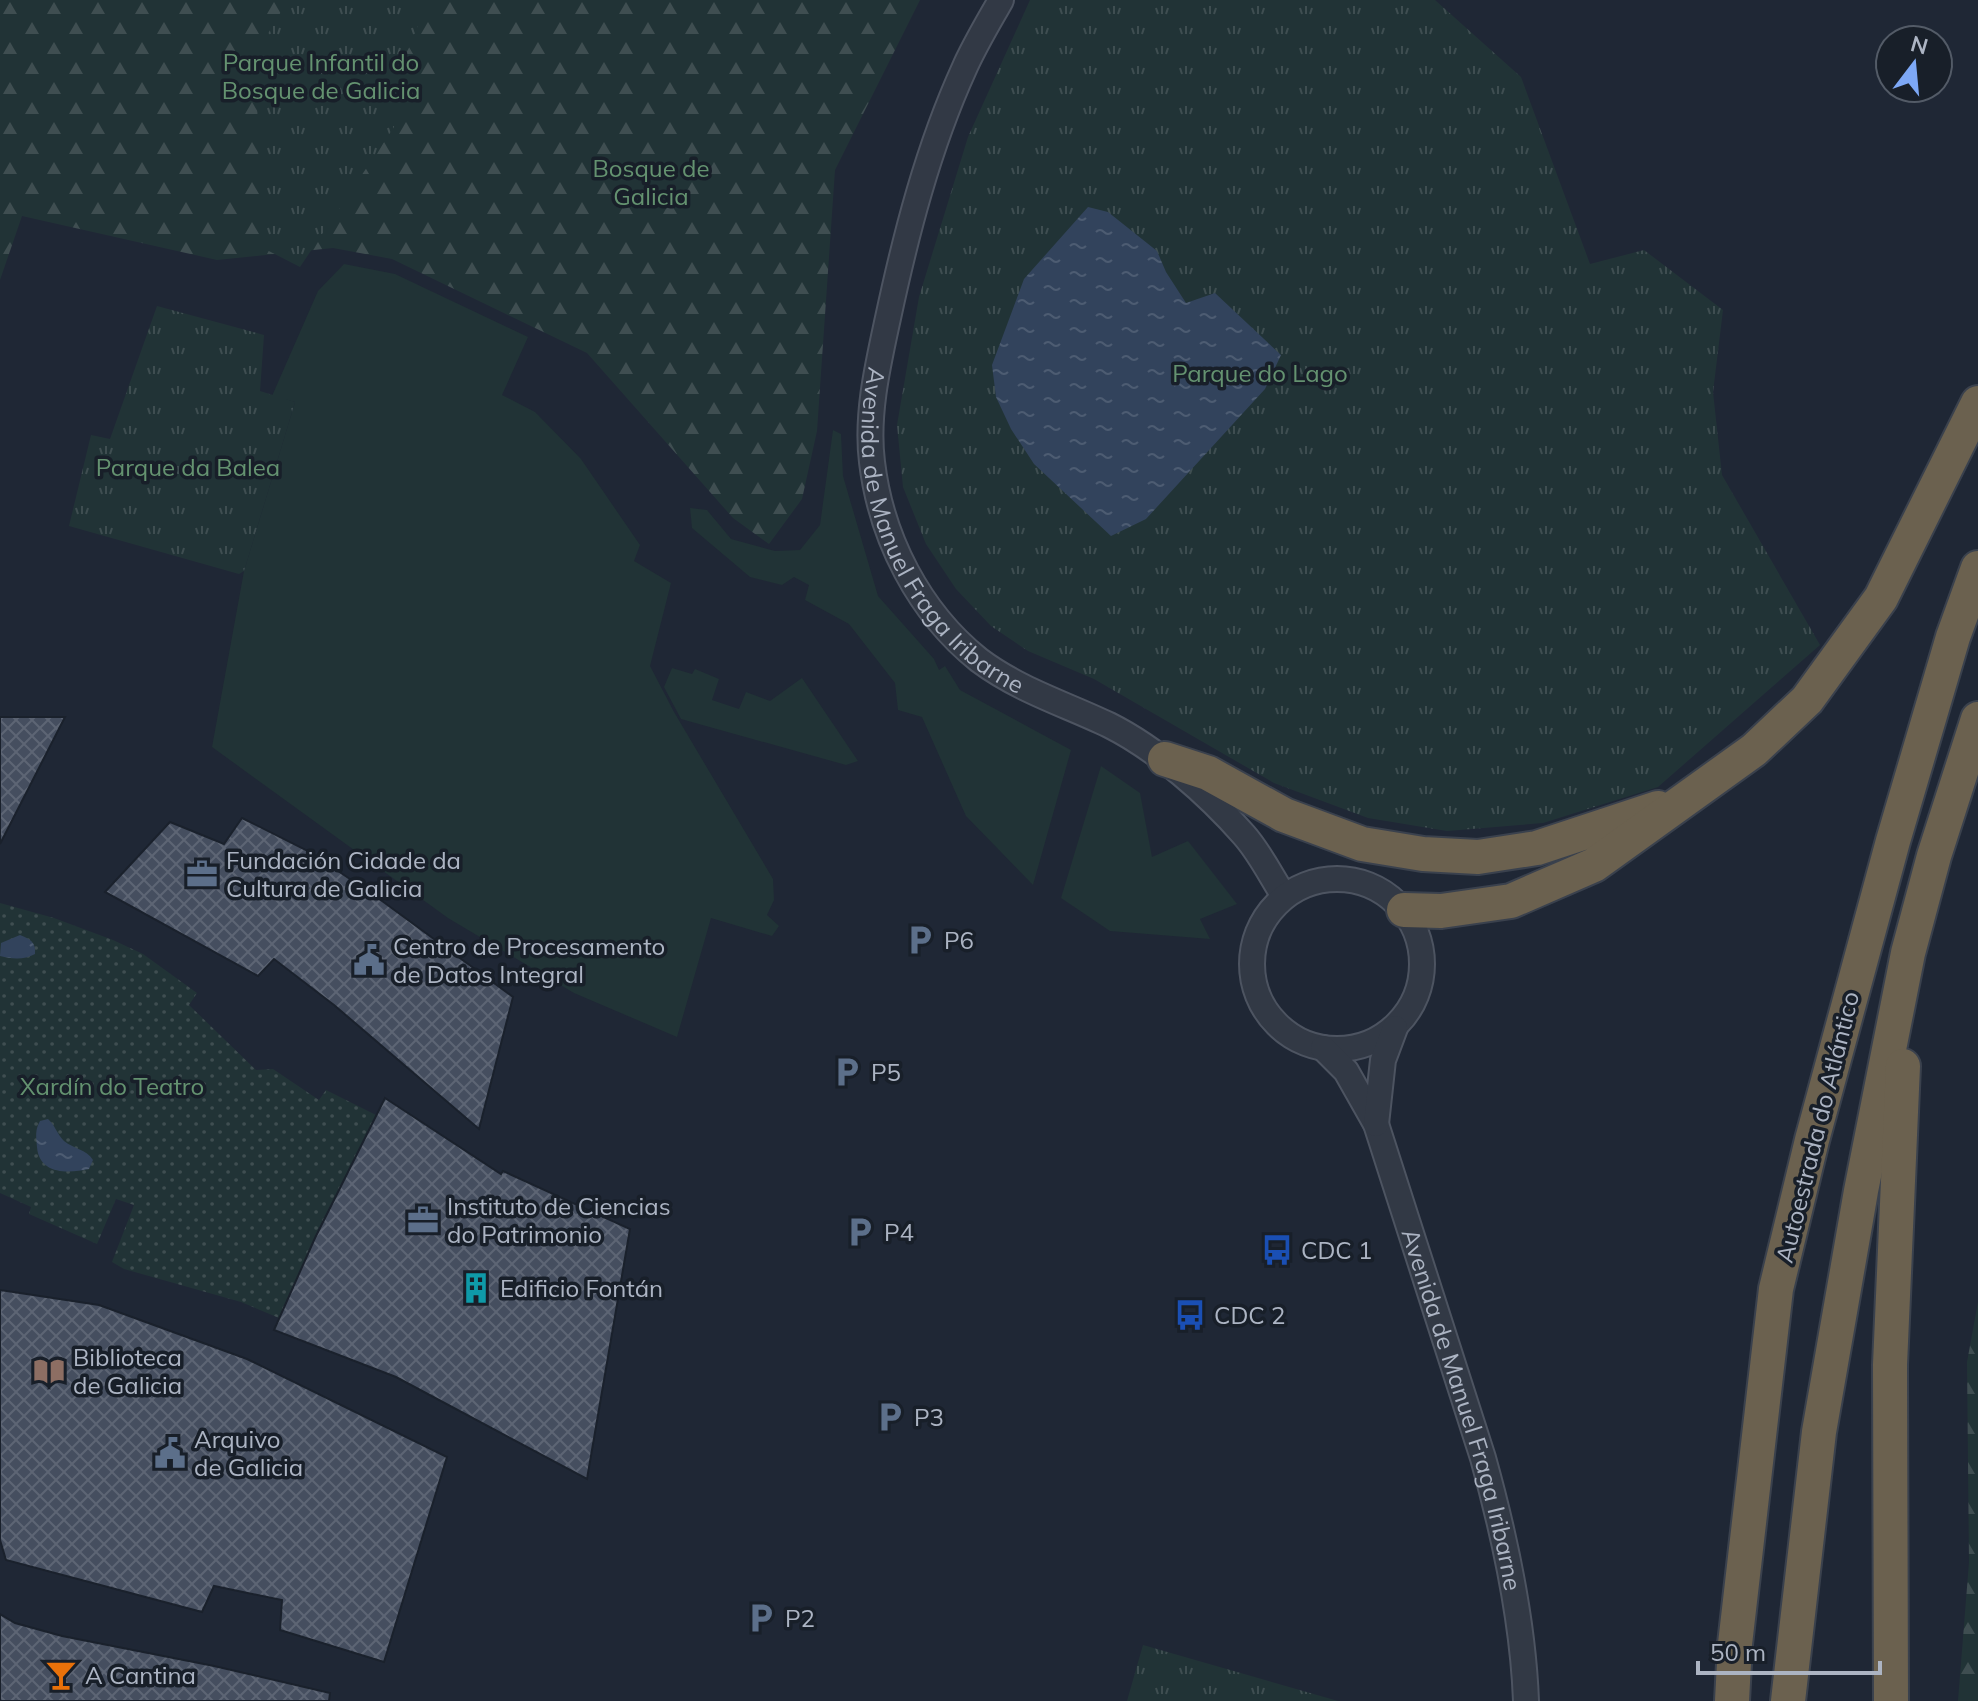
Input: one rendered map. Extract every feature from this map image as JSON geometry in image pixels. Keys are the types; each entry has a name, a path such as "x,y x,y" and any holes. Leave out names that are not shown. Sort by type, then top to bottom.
{"highway":[{"path":"1404,910 1441,911 1511,901 1594,865 1754,750 1807,700 1881,598 1978,403"},
{"name":"Autoestrada do Atlántico","path":"1732,1701 1735,1644 1776,1289 1816,1125 1893,841 1953,637 1978,568"},
{"name":"Autoestrada do Atlántico","path":"1788,1701 1819,1432 1861,1191 1908,953 1934,856 1978,719"},
{"path":"1165,759 1208,773 1284,815 1362,844 1423,854 1478,857 1537,848 1692,796"},
{"path":"1891,1701 1890,1365 1908,953"}],"street":[{"name":"Avenida de Manuel Fraga Iribarne","path":"1001,0 964,69 929,160 903,248 873,400 872,461 884,521 910,581 941,621 979,659 1018,685 1106,724 1165,759 1245,836 1284,896"},
{"name":"Avenida de Manuel Fraga Iribarne","path":"1376,1124 1383,1060 1395,1028 1411,1008 1421,984 1423,958 1417,933 1404,910 1385,892 1361,881 1334,878 1308,883 1284,896 1265,918 1259,931 1254,945 1252,974 1260,1001 1276,1024 1299,1040 1323,1048 1349,1049 1373,1042 1395,1028"},
{"name":"Avenida de Manuel Fraga Iribarne","path":"1323,1048 1346,1071 1376,1124 1483,1458 1498,1510 1512,1586 1526,1701"}],"green space":[{"name":"Bosque de Galicia","path":"0,0 920,0 835,170 817,431 802,499 769,544 733,518 587,353 392,259 333,248 217,260 22,216 0,280"},
{"name":"Parque Infantil do Bosque de Galicia","path":"288,0 421,0 416,35 388,86 394,127 300,267 261,247 257,98 248,67"},
{"name":"Parque do Lago","path":"1030,0 1435,0 1521,77 1590,264 1644,250 1723,310 1713,392 1722,475 1820,645 1658,787 1543,823 1447,831 1368,818 1274,783 1094,679 1028,651 991,626 956,589 926,544 903,487 897,425 919,297 968,137"},
{"path":"344,264 395,274 528,337 502,395 535,412 581,459 640,545 634,561 671,583 650,666 773,879 774,900 767,915 779,926 772,936 711,918 677,1037 574,993 448,918 212,747 244,571 295,402 272,396 318,291"},
{"name":"Parque da Balea","path":"157,306 264,335 260,391 295,402 244,571 239,574 69,526 91,435 110,439"},
{"path":"833,430 841,434 843,476 878,596 934,659 939,670 945,666 960,690 1071,750 1033,885 966,816 922,717 898,710 895,683 849,624 805,600 809,585 794,577 782,585 750,577 692,528 690,508 707,510 731,539 775,551 800,550 820,525"},
{"path":"672,668 692,674 695,669 719,679 712,700 739,709 746,692 770,701 802,678 858,761 846,765 681,719 664,687"},
{"path":"1101,766 1140,793 1152,857 1188,841 1237,904 1200,919 1210,939 1110,931 1061,898"},
{"name":"Xardín do Teatro","path":"0,903 54,918 143,954 197,993 189,1005 256,1070 273,1069 319,1100 326,1090 376,1115 279,1318 241,1302 124,1269 112,1262 134,1205 116,1199 97,1244 29,1214 31,1207 0,1193"},
{"path":"1978,1302 1978,1701 1958,1701 1969,1562 1967,1362"},
{"path":"1143,1645 1338,1701 1127,1701"}],"water":[{"path":"1088,207 1108,212 1157,251 1186,303 1215,293 1281,355 1265,389 1146,519 1111,536 1034,464 1011,429 996,397 992,365 1024,279"},
{"path":"20,935 32,942 35,954 18,958 0,956 1,943"},
{"path":"48,1119 64,1141 90,1156 93,1160 89,1169 63,1171 43,1163 37,1147 37,1130 40,1121"}],"building":[{"path":"0,717 65,717 0,844"},
{"path":"242,818 310,852 513,997 479,1129 334,1005 274,959 258,976 105,892 170,822 224,844"},
{"name":"Edificio Fontán","path":"385,1098 501,1174 503,1171 630,1229 587,1479 396,1377 274,1330 315,1238"},
{"path":"0,1290 99,1305 247,1359 447,1457 384,1662 280,1630 282,1600 214,1586 202,1612 6,1560 0,1540"},
{"path":"0,1614 15,1623 62,1636 330,1693 329,1701 0,1701"}],"place":[{"name":"Fundación Cidade da Cultura de Galicia","path":"202,874"},
{"name":"P6","path":"920,940"},
{"name":"Centro de Procesamento de Datos Integral","path":"369,960"},
{"name":"P5","path":"847,1072"},
{"name":"Instituto de Ciencias do Patrimonio","path":"423,1220"},
{"name":"P4","path":"860,1232"},
{"name":"CDC 1","path":"1277,1250"},
{"name":"Edificio Fontán","path":"476,1288"},
{"name":"CDC 2","path":"1190,1315"},
{"name":"Biblioteca de Galicia","path":"49,1371"},
{"name":"P3","path":"890,1417"},
{"name":"Arquivo de Galicia","path":"170,1453"},
{"name":"P2","path":"761,1618"},
{"name":"A Cantina","path":"61,1675"}]}
